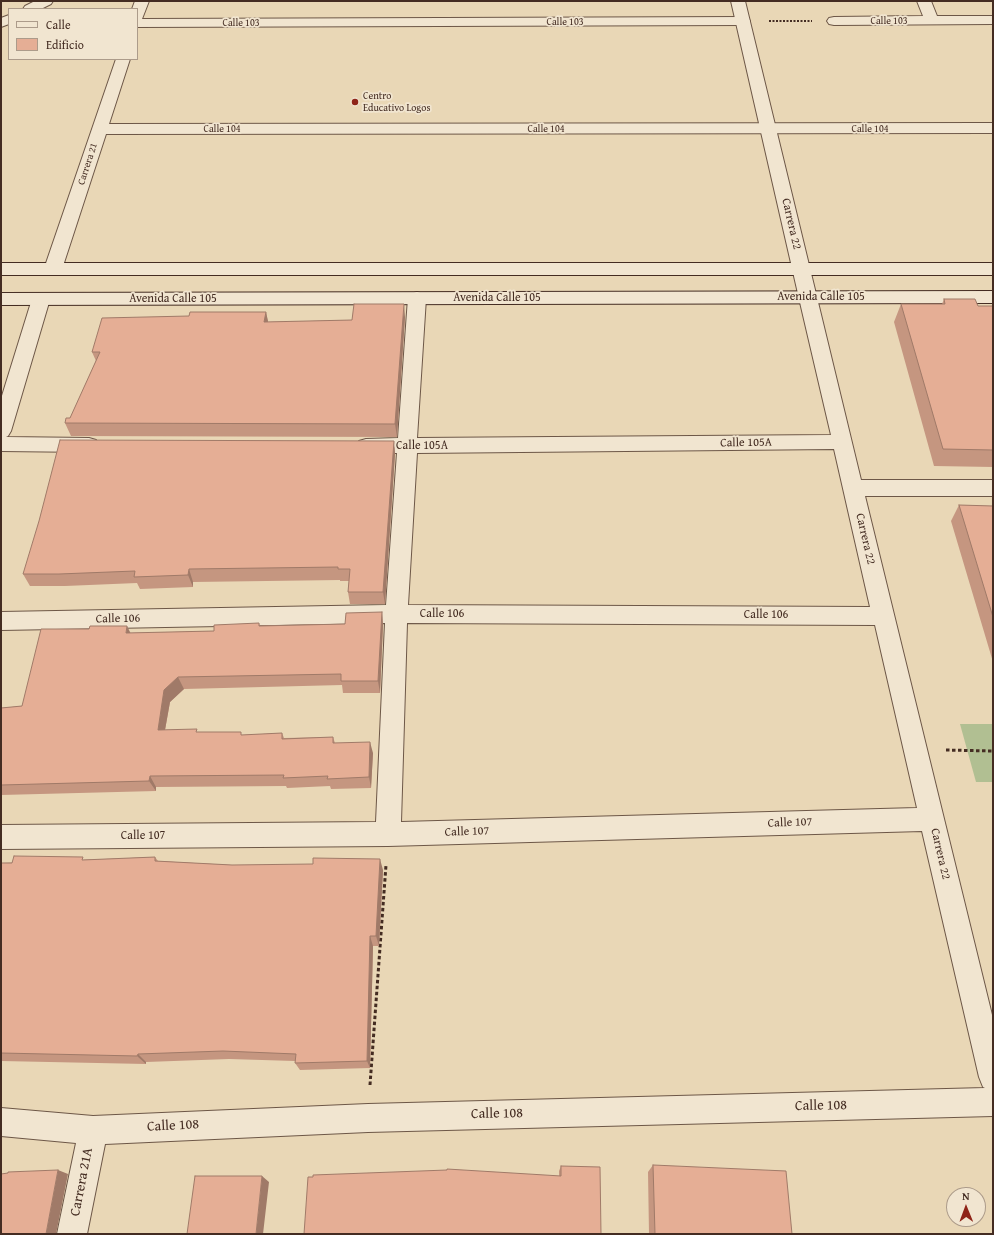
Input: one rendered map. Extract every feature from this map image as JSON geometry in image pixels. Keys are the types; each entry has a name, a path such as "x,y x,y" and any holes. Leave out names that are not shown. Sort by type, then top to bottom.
{"street":[{"path":"32,8 46,1"},
{"path":"138,13 142,1"},
{"name":"Carrera 22","path":"738,1 993,1077"},
{"path":"924,1 932,21"},
{"name":"Calle 103","path":"834,21 993,20"},
{"name":"Calle 103","path":"138,23 743,21"},
{"name":"Carrera 21","path":"53,269 123,60"},
{"name":"Calle 104","path":"99,129 993,128"},
{"path":"1,269 993,269"},
{"name":"Avenida Calle 105","path":"1,299 993,297"},
{"path":"388,834 396,614 417,298"},
{"path":"1,431 41,299"},
{"name":"Calle 105A","path":"352,446 842,442"},
{"path":"1,444 105,445"},
{"path":"853,488 993,488"},
{"name":"Calle 106","path":"1,621 396,614 883,616"},
{"name":"Calle 107","path":"1,837 388,834 932,819"},
{"name":"Calle 108","path":"1,1122 93,1130 368,1118 993,1102"},
{"name":"Carrera 21A","path":"72,1234 93,1130"}],"path":[{"path":"743,21 834,21"},
{"path":"915,750 993,751"},
{"path":"368,1118 388,834"}],"green space":[{"path":"960,724 993,724 993,782 976,782"}],"building":[{"path":"944,299 975,299 978,306 993,306 993,450 943,449 901,304 945,304"},
{"path":"354,304 404,304 395,424 65,423 66,418 70,418 100,352 92,352 102,318 189,316 190,312 266,312 264,322 352,320"},
{"path":"60,440 394,441 383,592 348,592 350,569 338,569 338,567 189,569 188,575 134,577 135,571 23,574 39,521"},
{"path":"959,505 993,506 993,617"},
{"path":"382,612 378,681 341,681 341,674 178,677 164,690 158,730 197,729 196,732 241,732 241,735 282,733 282,739 333,737 333,743 370,742 369,777 327,779 328,776 283,778 284,775 150,776 149,781 1,785 1,708 22,706 41,629 89,629 90,626 127,626 126,633 214,631 214,625 259,623 259,626 345,624 346,613"},
{"path":"14,856 83,857 82,860 155,857 155,861 232,865 313,864 313,858 380,859 376,936 370,936 367,1061 295,1063 296,1054 223,1051 138,1054 137,1056 1,1053 1,863 12,863"},
{"path":"653,1165 786,1171 792,1234 655,1234"},
{"path":"561,1166 600,1167 601,1234 304,1234 308,1177 313,1177 313,1175 447,1169 561,1176"},
{"path":"58,1170 46,1234 1,1234 1,1174 8,1172"},
{"path":"195,1176 262,1176 256,1234 187,1234"}],"place":[{"name":"Centro Educativo Logos","path":"355,102"}]}
